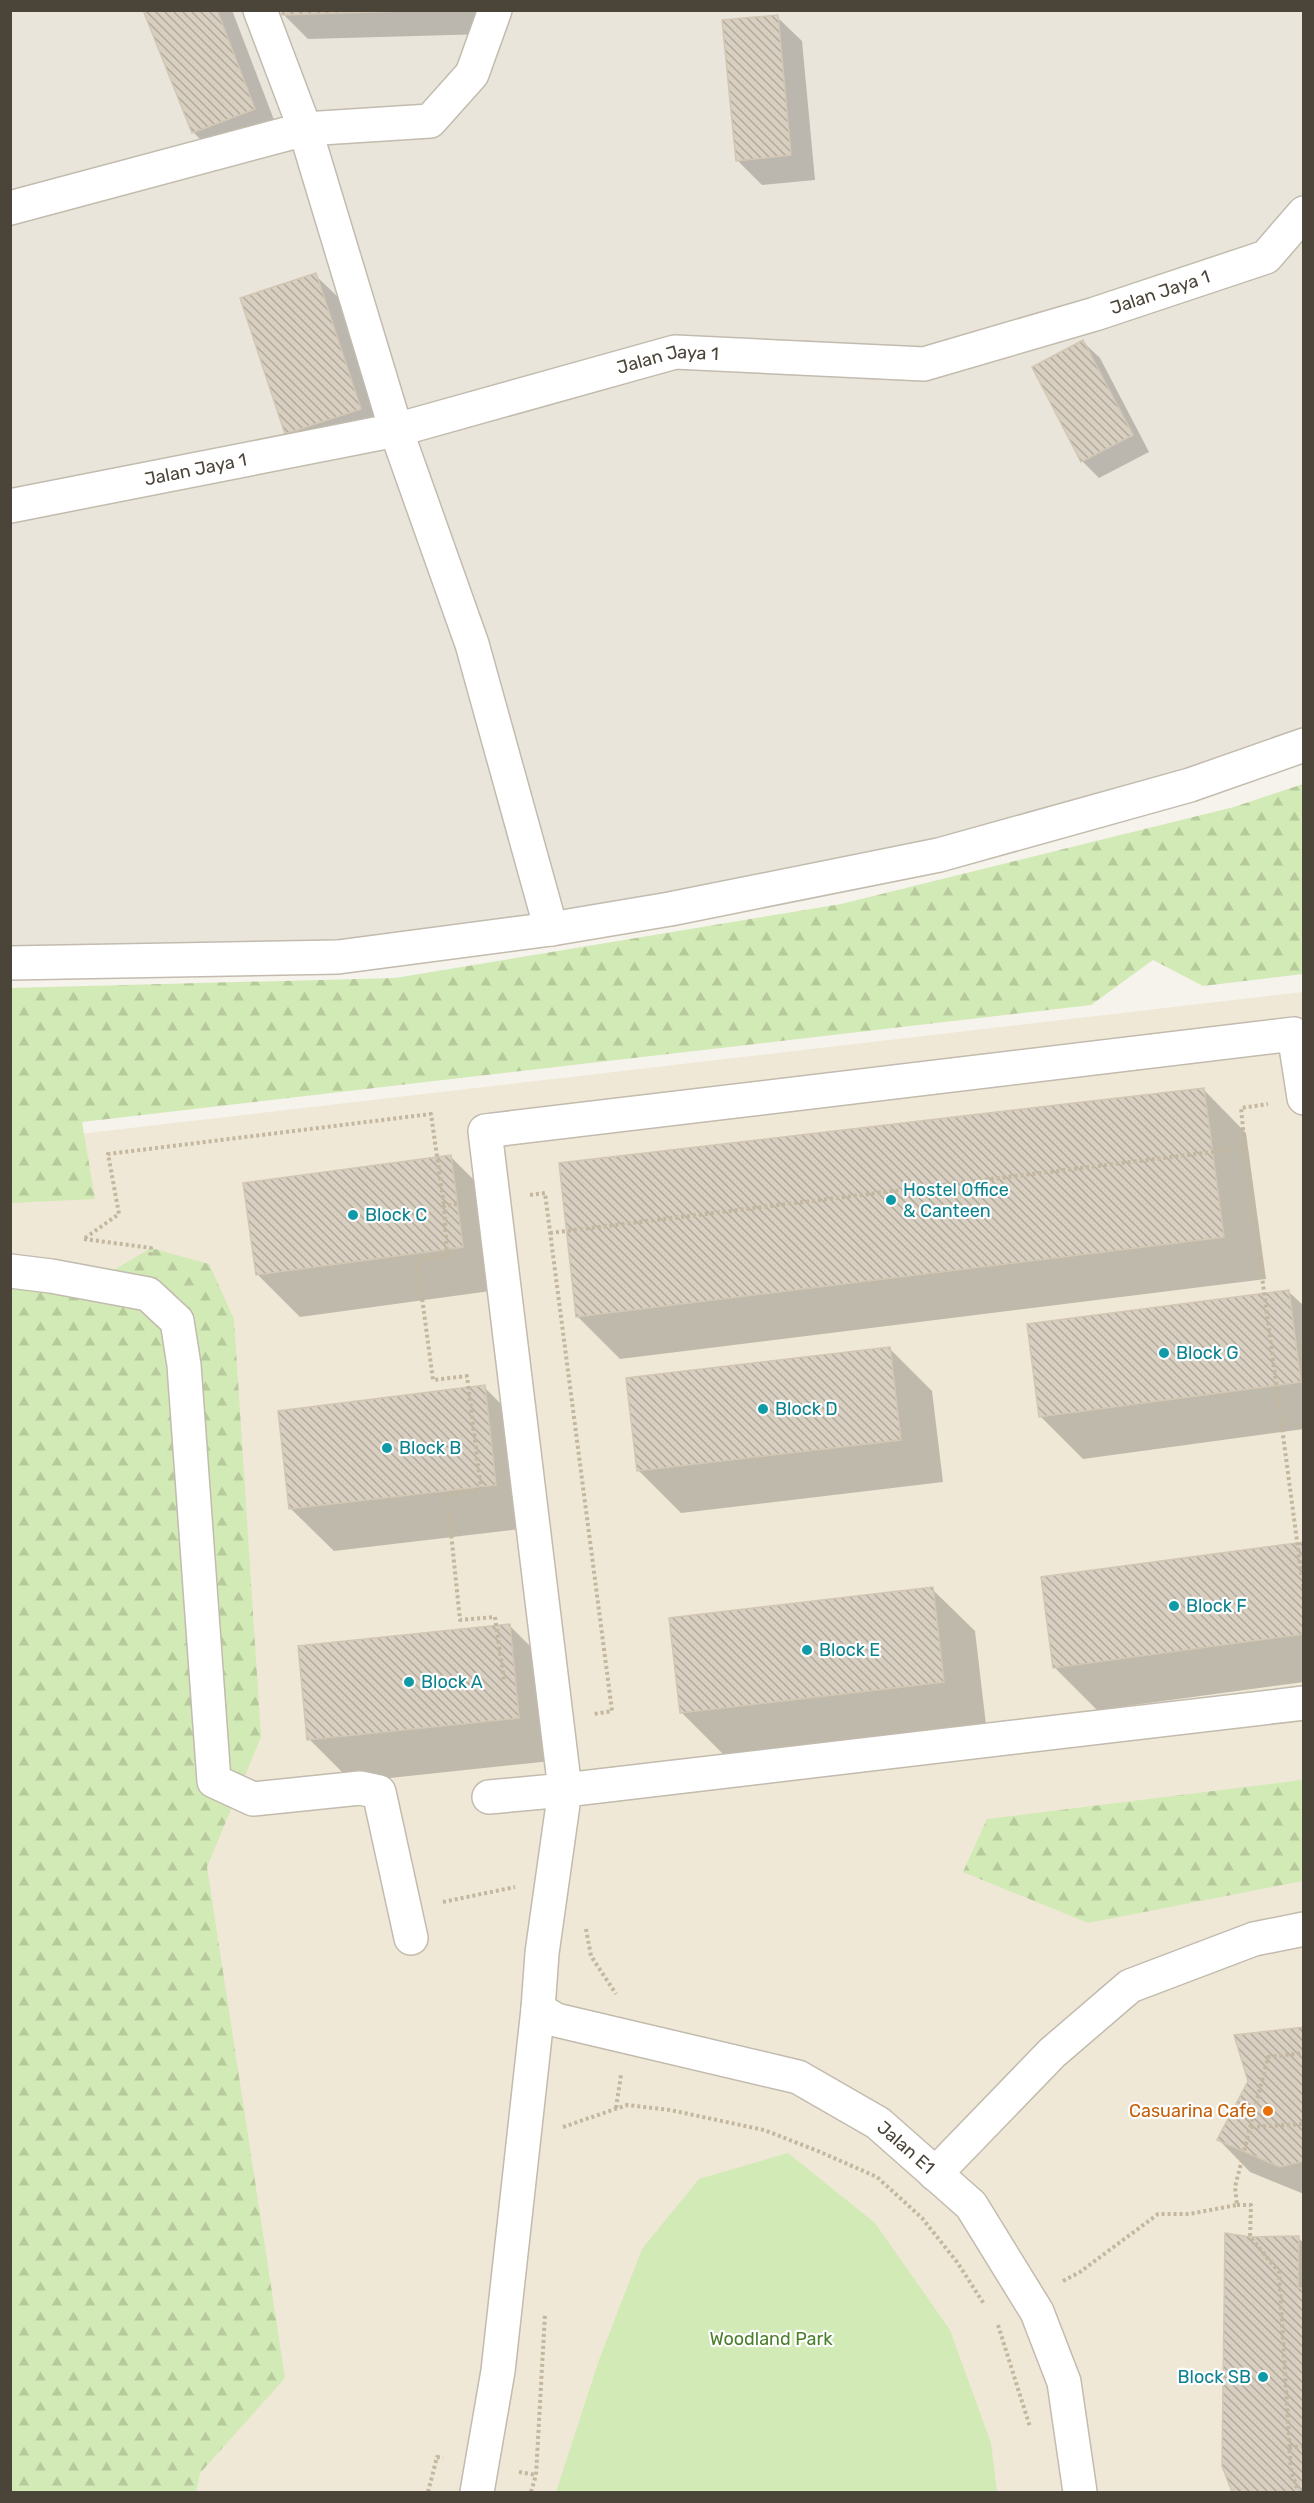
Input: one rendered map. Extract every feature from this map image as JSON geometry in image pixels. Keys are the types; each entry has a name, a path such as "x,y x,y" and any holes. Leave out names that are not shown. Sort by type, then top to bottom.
{"street":[{"path":"260,10 305,129 396,430 472,644 551,929"},
{"path":"10,208 305,129 430,121 472,75 495,10"},
{"name":"Jalan Jaya 1","path":"10,506 396,430 675,352 924,364 1095,314 1266,257 1304,213"},
{"path":"10,963 338,957 551,929 670,909 939,855 1191,784 1304,745"},
{"path":"477,2493 498,2371 538,2009 542,1953 565,1790 485,1131 1294,1034 1288,1101"},
{"path":"10,1271 148,1293 177,1321 184,1365 214,1781 253,1799 360,1788 379,1792 411,1938"},
{"path":"489,1797 1304,1703"},
{"path":"935,2174 1052,2054 1130,1986 1254,1939 1304,1929"},
{"name":"Jalan E1","path":"538,2009 556,2020 798,2077 878,2123 971,2205 1036,2312 1064,2382 1080,2493"}],"path":[{"path":"1288,1101 1240,1108 1304,1594"},
{"path":"79,1243 119,1214 108,1154 431,1114 444,1206"},
{"path":"550,1233 1245,1148"},
{"path":"1244,2153 1268,2056 1304,2053"},
{"path":"1251,2127 1304,2124"},
{"path":"1236,2205 1251,2205 1250,2237 1279,2272 1291,2472 1299,2493"},
{"path":"998,2324 1033,2438"},
{"path":"1289,2448 1304,2446"}],"shaded area":[{"path":"10,11 1303,11 1303,761 395,965 11,974"},
{"path":"1303,992 1303,2492 11,2492 10,1142"}],"green space":[{"path":"1303,784 1303,974 1203,986 1153,960 1091,1005 82,1122 95,1199 11,1203 11,988 395,978 841,904 1234,807"},
{"path":"151,1248 209,1264 234,1319 261,1737 207,1867 285,2378 200,2473 196,2492 11,2492 11,1285 82,1289"},
{"path":"1303,1780 1303,1881 1088,1923 963,1872 987,1819"},
{"name":"Woodland Park","path":"788,2153 875,2223 950,2330 991,2443 997,2492 556,2492 599,2360 642,2249 699,2179"}],"building":[{"path":"143,10 217,10 255,109 192,133"},
{"path":"282,10 435,10 282,15"},
{"path":"778,15 791,155 736,161 722,20"},
{"path":"316,273 361,409 285,434 240,298"},
{"path":"1083,340 1133,435 1081,462 1032,367"},
{"name":"Hostel Office & Canteen","path":"1204,1088 1224,1237 576,1317 559,1163"},
{"name":"Block C","path":"451,1155 463,1247 256,1275 243,1183"},
{"name":"Block G","path":"1289,1290 1301,1382 1039,1417 1027,1324"},
{"name":"Block D","path":"890,1347 901,1440 637,1471 626,1378"},
{"name":"Block B","path":"485,1385 496,1485 289,1509 278,1411"},
{"name":"Block F","path":"1304,1542 1304,1634 1053,1668 1041,1577"},
{"name":"Block E","path":"933,1587 944,1682 680,1713 669,1618"},
{"name":"Block A","path":"510,1624 519,1718 307,1740 298,1646"},
{"name":"Casuarina Cafe","path":"1304,2027 1304,2161 1280,2167 1217,2140 1248,2081 1234,2035"},
{"name":"Block SB","path":"1225,2233 1250,2237 1299,2236 1298,2288 1304,2288 1304,2492 1232,2492 1222,2466"}],"place":[{"name":"Hostel Office & Canteen","path":"891,1200"},
{"name":"Block C","path":"353,1215"},
{"name":"Block G","path":"1164,1353"},
{"name":"Block D","path":"763,1409"},
{"name":"Block B","path":"387,1448"},
{"name":"Block F","path":"1174,1606"},
{"name":"Block E","path":"807,1650"},
{"name":"Block A","path":"409,1682"},
{"name":"Casuarina Cafe","path":"1268,2111"},
{"name":"Block SB","path":"1263,2377"}]}
